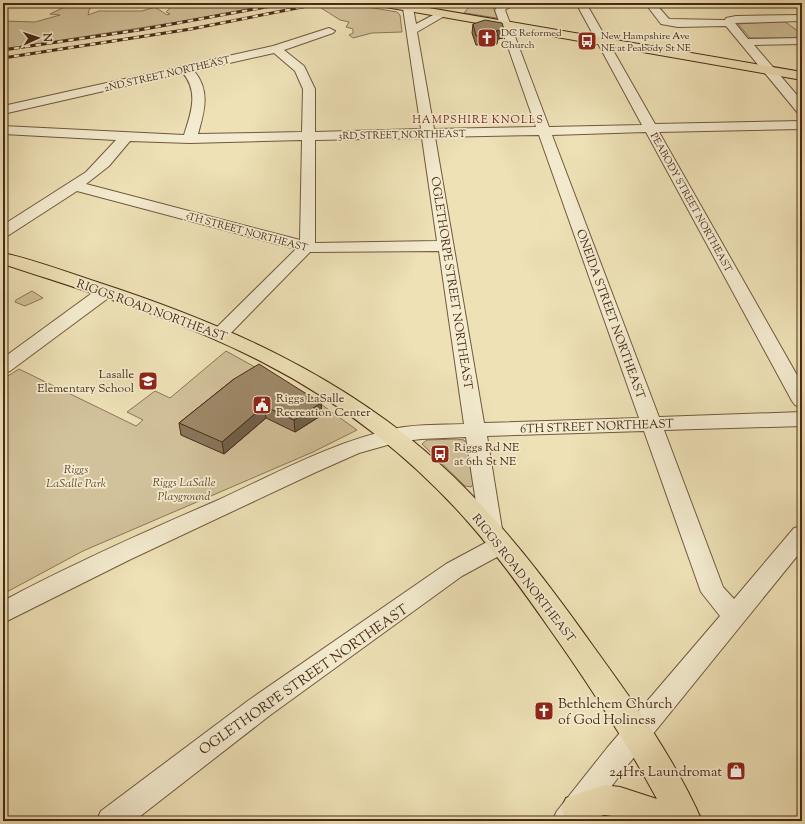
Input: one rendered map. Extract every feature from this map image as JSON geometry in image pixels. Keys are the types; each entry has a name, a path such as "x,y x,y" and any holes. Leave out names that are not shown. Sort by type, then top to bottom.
{"main road":[{"path":"383,4 802,76"},
{"name":"RIGGS ROAD NORTHEAST","path":"3,258 167,313 220,334 299,373 363,414 392,436 454,493 496,540 586,658 624,715 686,821"},
{"path":"572,815 604,800 626,803 675,821"}],"street":[{"name":"PEABODY STREET NORTHEAST","path":"582,3 802,401"},
{"path":"650,3 665,22 678,24 729,23 730,20 736,19 802,18"},
{"name":"ONEIDA STREET NORTHEAST","path":"506,4 500,9 713,592 726,607 736,615"},
{"name":"OGLETHORPE STREET NORTHEAST","path":"111,821 259,708 496,540 476,430 408,8"},
{"path":"411,31 444,14"},
{"path":"729,23 802,109"},
{"name":"2ND STREET NORTHEAST","path":"3,110 276,49 329,31"},
{"path":"745,42 802,41"},
{"path":"220,334 300,255 306,247 308,238 309,92 306,80 295,63 276,49"},
{"path":"746,67 761,61"},
{"path":"186,69 196,80 201,94 190,139"},
{"name":"3RD STREET NORTHEAST","path":"3,130 125,138 190,139 802,125"},
{"path":"3,232 75,186 104,163 125,138"},
{"name":"5TH STREET NORTHEAST","path":"75,186 306,247 324,249 446,246"},
{"path":"3,367 56,330 105,292"},
{"name":"6TH STREET NORTHEAST","path":"3,613 113,556 366,443 392,436 421,432 802,419"},
{"path":"572,815 802,534"}],"green space":[{"path":"73,3 94,3 89,10 88,15 99,11 142,11 155,7 167,15 170,14 166,12 170,8 160,5 162,3 279,3 178,22 3,49 3,21 35,22 60,15 50,14"},
{"path":"332,3 350,4 397,12 400,15 402,32 372,33 353,38 349,35 353,33 353,29 346,27 349,22 340,20 318,6"},
{"path":"462,3 492,3 497,18 464,13 468,8 462,6"},
{"path":"784,21 802,34 802,38 750,38 738,24"},
{"path":"32,291 43,298 25,306 15,302 16,300"},
{"name":"Riggs LaSalle Park","path":"226,351 318,402 357,430 313,452 83,551 3,594 3,379 19,369 136,426 143,420 127,412 155,391 170,398"},
{"path":"427,440 464,440 467,444 473,484 471,487 465,486 422,444"}],"building":[{"path":"485,20 502,23 504,29 496,31 498,35 476,36 473,24"},
{"name":"Riggs LaSalle Recreation Center","path":"259,364 321,403 294,420 264,406 222,442 179,423 234,379"}],"railway":[{"path":"3,50 139,30 288,3"},
{"path":"3,58 191,29 323,3"}],"place":[{"name":"DC Reformed Church","path":"487,38"},
{"name":"New Hampshire Ave NE at Peabody St NE","path":"587,41"},
{"name":"Lasalle Elementary School","path":"148,381"},
{"name":"Riggs LaSalle Recreation Center","path":"262,405"},
{"name":"Riggs Rd NE at 6th St NE","path":"440,454"},
{"name":"Bethlehem Church of God Holiness","path":"544,711"},
{"name":"24Hrs Laundromat","path":"736,771"}],"district":[{"name":"HAMPSHIRE KNOLLS","path":"478,119"}],"park label":[{"name":"Riggs LaSalle Playground","path":"184,489"}]}
